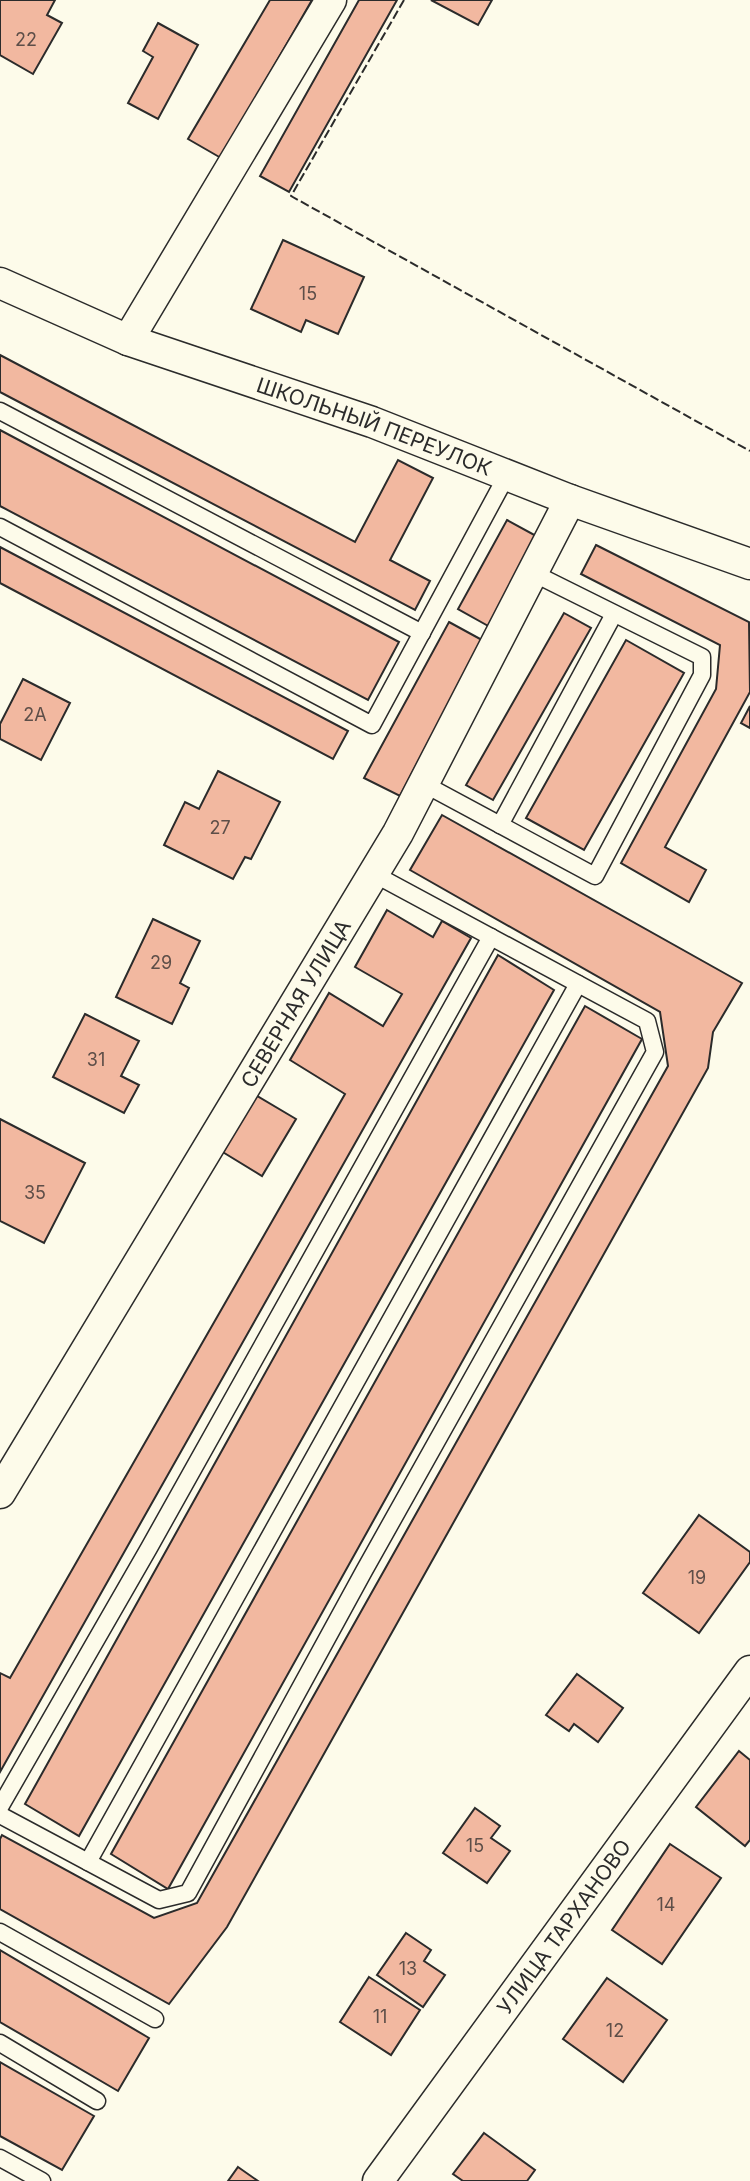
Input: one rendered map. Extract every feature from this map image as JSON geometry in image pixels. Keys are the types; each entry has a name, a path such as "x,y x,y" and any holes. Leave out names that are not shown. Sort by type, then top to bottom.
{"street":[{"path":"128,340 331,0"},
{"name":"ШКОЛЬНЫЙ ПЕРЕУЛОК","path":"0,283 128,340 372,422 570,500 750,565"},
{"name":"СЕВЕРНАЯ УЛИЦА","path":"0,1493 374,874 424,784 570,500"},
{"name":"УЛИЦА ТАРХАНОВО","path":"378,2181 750,1671"}],"lane":[{"path":"0,411 422,633"},
{"path":"0,527 372,725 507,475"},
{"path":"424,784 595,876 702,675 702,657 533,573"},
{"path":"500,825 614,614"},
{"path":"0,1815 159,1900 188,1893 364,1571 655,1052 647,1021 374,874"},
{"path":"0,1807 149,1548 491,937"},
{"path":"88,1862 578,984"},
{"path":"0,1932 155,2019"},
{"path":"0,2043 97,2101"},
{"path":"0,2158 42,2181"}],"building":[{"path":"0,0 55,0 47,15 62,23 33,74 0,55"},
{"path":"270,0 312,0 221,158 188,139"},
{"path":"359,0 397,0 289,192 260,176"},
{"path":"431,0 492,0 478,25"},
{"path":"158,23 198,45 158,119 128,103 153,57 143,51"},
{"path":"283,240 364,277 338,334 306,320 301,332 251,309"},
{"path":"0,355 355,542 398,460 433,478 390,560 430,581 415,610 0,392"},
{"path":"0,430 399,642 368,700 0,506"},
{"path":"507,520 538,537 490,627 458,609"},
{"path":"596,545 749,622 750,692 665,847 706,870 689,902 621,863 716,689 720,645 581,574"},
{"path":"0,547 348,731 333,759 0,583"},
{"path":"564,613 591,628 493,800 466,785"},
{"path":"449,622 482,640 400,796 364,778"},
{"path":"626,640 684,673 584,850 526,818"},
{"path":"23,679 70,703 41,760 0,739 0,724"},
{"path":"750,706 750,728 741,723"},
{"path":"218,771 280,802 251,859 245,857 233,879 164,845 185,802 199,809"},
{"path":"442,815 742,983 713,1032 708,1068 227,1927 169,2004 0,1909 2,1835 154,1918 197,1903 668,1066 660,1012 410,870"},
{"path":"387,910 433,937 442,921 471,938 0,1772 0,1673 10,1678 345,1094 290,1060 329,993 383,1026 402,994 355,967"},
{"path":"153,919 200,941 180,983 189,988 172,1024 116,997"},
{"path":"498,955 554,990 79,1836 25,1804"},
{"path":"585,1006 642,1039 168,1889 111,1854"},
{"path":"85,1014 139,1041 121,1076 139,1085 124,1113 53,1077"},
{"path":"254,1094 296,1119 262,1176 221,1151"},
{"path":"0,1119 85,1163 44,1243 0,1221"},
{"path":"699,1515 750,1552 750,1562 699,1633 643,1593"},
{"path":"577,1674 623,1708 598,1742 574,1724 569,1731 546,1715"},
{"path":"739,1751 750,1760 750,1840 745,1846 696,1807"},
{"path":"475,1808 500,1826 491,1838 510,1851 487,1883 443,1853"},
{"path":"670,1844 721,1878 662,1964 612,1930"},
{"path":"406,1933 431,1950 424,1961 445,1975 423,2007 377,1975"},
{"path":"0,1950 149,2038 118,2091 0,2022"},
{"path":"369,1977 420,2010 391,2055 340,2022"},
{"path":"607,1978 667,2020 623,2082 563,2039"},
{"path":"0,2062 94,2116 62,2170 0,2136"},
{"path":"484,2133 535,2170 527,2181 463,2181 453,2174"},
{"path":"238,2167 258,2181 228,2181"}],"fence":[{"path":"404,0 291,196 750,451"}]}
